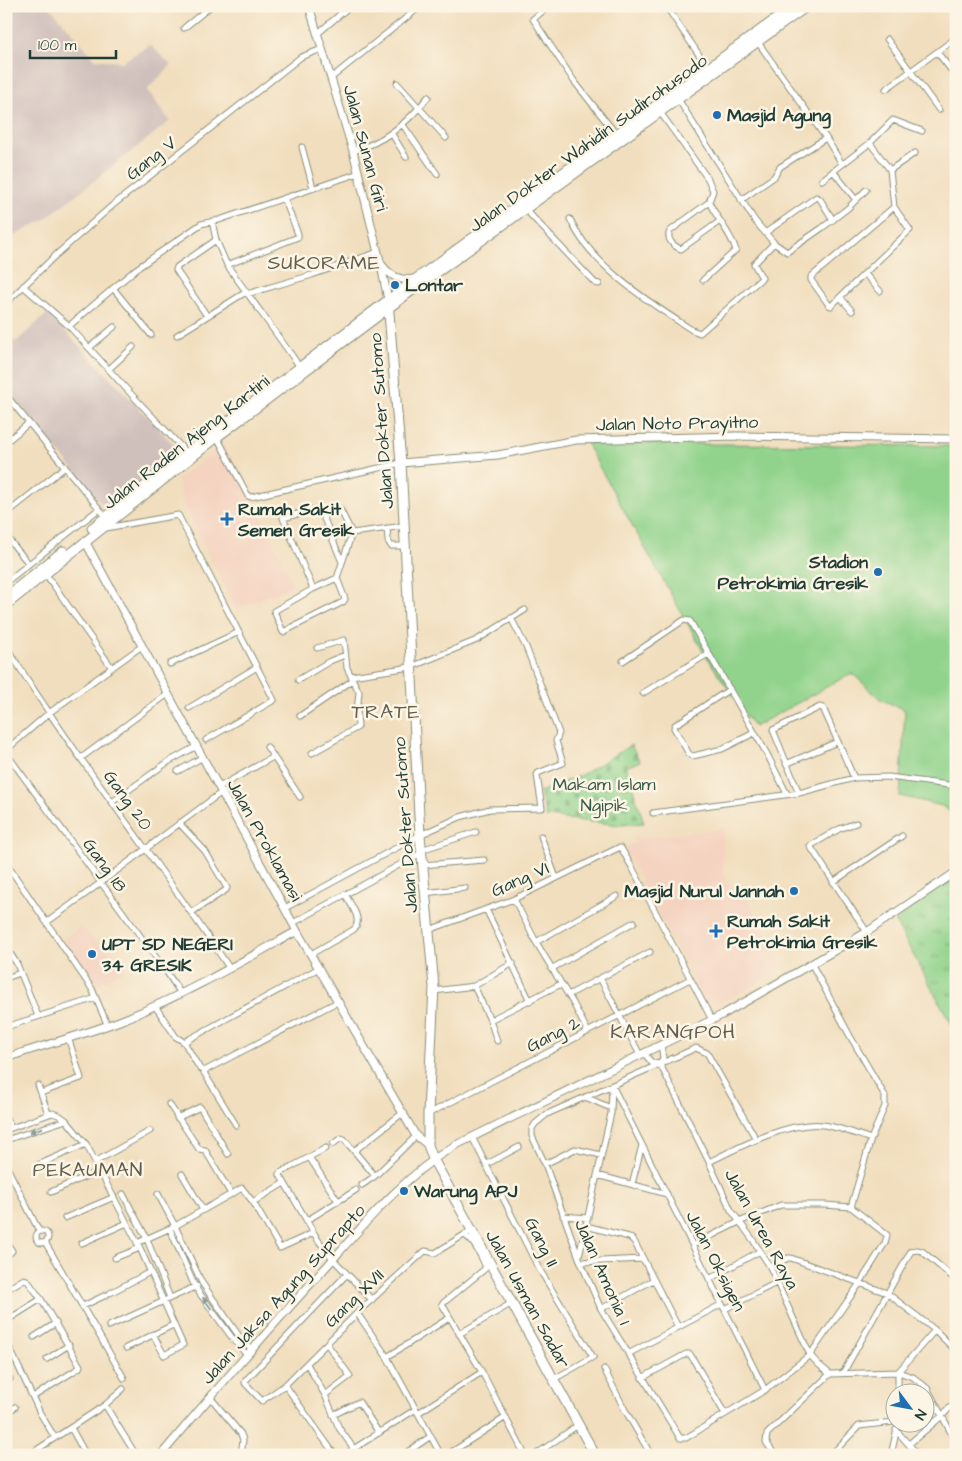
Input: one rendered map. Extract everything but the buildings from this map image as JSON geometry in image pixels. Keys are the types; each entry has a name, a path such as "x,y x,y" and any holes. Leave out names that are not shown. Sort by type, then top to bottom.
{"highway":[{"name":"Jalan Dokter Wahidin Sudirohusodo","path":"388,304 525,209 658,109 708,68 794,6"},
{"name":"Jalan Dokter Wahidin Sudirohusodo","path":"388,304 416,279 616,134 678,98 807,6"},
{"name":"Jalan Raden Ajeng Kartini","path":"6,605 218,437 240,416 300,367 388,304"},
{"name":"Jalan Raden Ajeng Kartini","path":"6,597 187,452 240,416 388,304"},
{"name":"Jalan Dokter Sutomo","path":"388,304 401,463 421,852 434,990 428,1114 428,1145 433,1159"},
{"name":"Jalan Usman Sadar","path":"433,1159 468,1232 512,1303 595,1455"}],"main road":[{"name":"Jalan Sunan Giri","path":"309,6 359,173 381,265 388,304"},
{"path":"381,265 392,276 400,279 416,279"},
{"name":"Jalan Noto Prayitno","path":"401,463 498,455 576,440 737,436 956,440"},
{"name":"Jalan Proklamasi","path":"85,541 297,931 404,1112 416,1136 428,1145"},
{"name":"Jalan Jaksa Agung Suprapto","path":"161,1455 249,1351 332,1259 414,1175 433,1159 472,1137 712,1020 867,932 956,872"},
{"path":"6,1058 155,1006 230,969 297,931"}],"street":[{"path":"317,34 350,6"},
{"path":"407,6 412,13"},
{"path":"331,78 420,6"},
{"path":"549,6 533,19 574,82 616,134"},
{"path":"666,6 708,68"},
{"path":"184,28 208,7"},
{"path":"886,89 956,38"},
{"path":"887,39 939,110"},
{"path":"757,41 826,138 842,164"},
{"name":"Gang V","path":"6,303 56,254 113,205 301,57 322,49"},
{"path":"937,52 956,76"},
{"path":"397,83 446,138"},
{"path":"353,151 364,148 392,134 420,108 428,97"},
{"path":"678,98 741,200 774,243 788,252 833,220 866,190"},
{"path":"658,109 708,179 713,191 709,202 670,231 669,240 675,247 681,249 720,221"},
{"path":"822,180 870,143 895,120 922,131"},
{"path":"403,125 437,174"},
{"path":"392,134 406,157"},
{"path":"741,200 774,177 780,167 826,138"},
{"path":"870,143 890,170 894,207 910,230 840,298 829,306 811,280 811,277 894,207"},
{"path":"302,147 314,188"},
{"path":"890,170 915,153"},
{"path":"833,171 856,200"},
{"path":"69,326 132,272 202,224 359,173"},
{"path":"765,233 816,197 820,199 833,220"},
{"path":"227,265 298,237 284,198"},
{"path":"703,280 736,250 733,240 709,202"},
{"path":"525,209 595,283 599,284"},
{"path":"570,219 578,236 606,266 647,300 692,330 700,333 762,278 754,264 774,243"},
{"path":"212,221 216,240 227,265 300,367"},
{"path":"207,316 176,270 177,267 216,240"},
{"path":"177,335 247,293 312,275 378,252"},
{"path":"864,274 880,291"},
{"path":"24,286 69,326 187,452"},
{"path":"113,288 151,335"},
{"path":"840,298 852,311"},
{"path":"89,348 114,327"},
{"path":"109,369 133,347"},
{"path":"6,395 106,517"},
{"path":"6,442 30,423"},
{"path":"218,437 248,496 401,463"},
{"path":"6,514 65,467"},
{"path":"6,582 99,509"},
{"path":"313,590 283,518 316,509 322,514 342,563"},
{"path":"322,514 340,509 352,533 338,578 345,599 344,602 284,632 274,611 338,578"},
{"path":"101,529 178,515 274,700 206,740"},
{"path":"352,533 404,526"},
{"path":"387,528 389,544 392,547 405,546"},
{"path":"6,536 29,564"},
{"path":"45,573 112,668"},
{"path":"300,716 352,678 410,667 477,640 525,610"},
{"path":"285,908 420,835 475,811 490,809 541,809 537,774 563,763 556,741 559,733 558,726 526,647 511,618"},
{"path":"624,661 686,619 690,621 767,754 786,794"},
{"path":"170,664 239,632"},
{"path":"312,752 358,727 359,692 347,668 344,640 317,648"},
{"name":"Gang 20","path":"6,646 49,713 192,912 230,969"},
{"path":"6,751 49,713 142,646"},
{"path":"643,693 708,654"},
{"path":"298,680 330,661 345,655"},
{"path":"189,708 257,667"},
{"path":"730,689 675,725 674,728 689,754 693,756 722,749 754,733"},
{"path":"81,758 168,694"},
{"path":"798,793 773,729 820,707 823,708 854,778"},
{"path":"786,764 837,742"},
{"path":"112,802 168,762 197,746"},
{"path":"267,747 300,797"},
{"name":"Gang 18","path":"6,751 181,994"},
{"path":"178,771 202,757"},
{"path":"47,922 102,884 220,789 273,757"},
{"path":"653,813 798,793 854,778 889,777 956,786"},
{"path":"179,823 205,851 227,887 226,890 192,912"},
{"path":"856,823 839,829 810,846 867,932"},
{"path":"293,923 421,852 476,832"},
{"path":"541,836 556,878"},
{"path":"833,882 902,836"},
{"name":"Gang VI","path":"429,930 514,899 619,848 622,849 634,869 690,979"},
{"path":"422,865 484,860"},
{"path":"6,863 92,989 107,1024"},
{"path":"425,893 465,888"},
{"path":"311,954 357,926 358,920 346,894"},
{"path":"536,942 617,896"},
{"path":"514,899 551,969 588,1032"},
{"path":"486,909 530,1000"},
{"path":"551,969 634,922"},
{"path":"6,947 18,964 38,1016"},
{"path":"568,995 650,952"},
{"path":"811,963 885,1096 885,1106 871,1139 850,1207"},
{"path":"434,990 474,986 513,964"},
{"path":"184,1042 319,968"},
{"path":"6,978 20,973"},
{"path":"600,978 619,1016 642,1054"},
{"path":"690,979 712,1020"},
{"name":"Gang 2","path":"428,1114 690,979"},
{"path":"490,1020 561,984"},
{"path":"474,986 490,1020 496,1041"},
{"path":"6,1027 96,998"},
{"path":"202,1071 338,1001"},
{"path":"155,1006 176,1037 184,1042 236,1125"},
{"path":"41,1093 81,1077 68,1037"},
{"name":"Jalan Urea Raya","path":"660,1064 663,1058 661,1044"},
{"name":"Jalan Amonia 1","path":"725,1414 686,1438 680,1438 601,1309 563,1216 545,1164 532,1136 535,1124 547,1114 696,1048 704,1051 756,1139"},
{"name":"Jalan Urea Raya","path":"642,1054 652,1063 660,1064"},
{"name":"Jalan Urea Raya","path":"660,1064 731,1210 760,1251 778,1282 810,1355"},
{"path":"38,1085 48,1113"},
{"path":"612,1085 611,1108 580,1260 643,1259"},
{"name":"Jalan Oksigen","path":"612,1085 765,1390"},
{"path":"585,1097 611,1108"},
{"path":"168,1104 199,1149 205,1150 231,1194"},
{"path":"177,1118 200,1108 228,1154"},
{"path":"354,1152 404,1112"},
{"path":"6,1118 9,1128 48,1113 55,1113 66,1120 86,1144 114,1196 183,1344 164,1355 153,1334"},
{"path":"6,1140 66,1120"},
{"path":"709,1162 756,1139 797,1127 820,1124 871,1139"},
{"path":"95,1162 150,1131"},
{"path":"362,1186 416,1136"},
{"name":"Gang II","path":"472,1137 538,1267 593,1357 554,1379"},
{"path":"333,1144 343,1138 375,1176"},
{"path":"38,1165 86,1144"},
{"path":"632,1184 642,1145"},
{"path":"486,1163 519,1147"},
{"path":"326,1148 280,1174 313,1233 332,1259 372,1300"},
{"path":"545,1164 575,1149 601,1155"},
{"path":"309,1157 338,1200"},
{"path":"6,1165 39,1231 36,1239 41,1243 45,1242 124,1378"},
{"path":"51,1192 100,1170"},
{"path":"182,1174 203,1210"},
{"path":"597,1175 667,1194"},
{"path":"253,1202 284,1183"},
{"path":"115,1258 243,1188 280,1248 313,1233"},
{"path":"306,1221 356,1190"},
{"path":"124,1194 147,1239 170,1298"},
{"path":"158,1194 202,1283 249,1351"},
{"path":"65,1218 114,1196"},
{"path":"642,1378 686,1354 690,1354 725,1414 765,1390 810,1355 860,1283 887,1235 850,1207 825,1204 780,1205 692,1245"},
{"path":"563,1216 588,1218"},
{"path":"82,1243 127,1223"},
{"path":"586,1226 629,1238 634,1242 678,1327"},
{"path":"173,1227 195,1287 233,1339 249,1351"},
{"path":"468,1232 466,1235 487,1267 443,1303 449,1318 482,1372 525,1455"},
{"name":"Gang XVII","path":"347,1274 246,1380 245,1383 262,1401 285,1385 358,1313 425,1251 434,1253 468,1232"},
{"path":"6,1242 12,1252 6,1257"},
{"path":"843,1373 910,1253 917,1250 924,1253 956,1280"},
{"path":"710,1279 760,1251"},
{"path":"770,1268 788,1258 792,1258 887,1293 934,1330 956,1351"},
{"path":"83,1306 150,1272"},
{"path":"6,1290 25,1278 41,1300 80,1366 33,1397"},
{"path":"601,1309 654,1280"},
{"path":"628,1354 678,1327 778,1282"},
{"path":"109,1326 202,1283"},
{"path":"6,1321 41,1300"},
{"path":"459,1334 512,1303"},
{"path":"358,1313 387,1357 441,1455"},
{"path":"387,1357 449,1318"},
{"path":"34,1337 56,1324"},
{"path":"126,1348 173,1324"},
{"path":"898,1384 898,1372 934,1330"},
{"path":"6,1340 55,1438"},
{"path":"325,1396 350,1376 327,1344"},
{"path":"47,1358 69,1345"},
{"path":"810,1355 830,1374"},
{"path":"307,1364 325,1396 339,1428 354,1449"},
{"path":"604,1369 651,1455"},
{"path":"344,1455 482,1372"},
{"path":"776,1455 768,1446 765,1439 767,1434 830,1374 843,1373 898,1372 913,1377 927,1388 956,1442"},
{"path":"285,1385 335,1455"},
{"path":"33,1454 105,1405 123,1389"},
{"path":"210,1397 241,1434 243,1440 241,1455"},
{"path":"909,1444 942,1416 956,1401"},
{"path":"333,1415 359,1402 378,1433"},
{"path":"105,1405 136,1455"},
{"path":"6,1413 15,1407"},
{"path":"447,1455 506,1417"},
{"path":"831,1455 859,1426 884,1424"},
{"path":"535,1455 578,1425"},
{"path":"71,1428 86,1455"},
{"path":"891,1455 895,1434"},
{"path":"900,1434 918,1455"},
{"path":"403,1455 431,1436"}],"shaded area":[{"path":"12,6 49,6 95,59 122,62 150,45 171,65 147,90 170,121 44,220 6,240 6,12"},
{"path":"48,313 180,451 106,509 6,388 6,333 16,342"},
{"name":"Rumah Sakit Semen Gresik","path":"223,445 251,493 294,586 235,609 184,504 177,480"},
{"name":"Rumah Sakit Petrokimia Gresik","path":"723,829 723,872 725,881 737,887 745,895 784,967 709,1011 624,847 637,843 634,838"},
{"name":"UPT SD NEGERI 34 GRESIK","path":"81,927 126,969 96,987 63,939"}],"green space":[{"path":"586,443 956,446 956,815 942,806 900,796 905,710 880,699 852,673 754,727 704,653"},
{"name":"Makam Islam Ngipik","path":"631,745 640,761 626,767 644,823 621,825 546,817 540,792 583,774"},
{"path":"956,871 956,1032 895,922"}],"place":[{"name":"Masjid Agung","path":"717,115"},
{"name":"Lontar","path":"395,285"},
{"name":"Rumah Sakit Semen Gresik","path":"227,519"},
{"name":"Stadion Petrokimia Gresik","path":"878,572"},
{"name":"Masjid Nurul Jannah","path":"794,891"},
{"name":"Rumah Sakit Petrokimia Gresik","path":"716,931"},
{"name":"UPT SD NEGERI 34 GRESIK","path":"92,954"},
{"name":"Warung APJ","path":"404,1191"}],"district":[{"name":"SUKORAME","path":"324,262"},
{"name":"TRATE","path":"386,711"},
{"name":"KARANGPOH","path":"673,1031"},
{"name":"PEKAUMAN","path":"88,1169"}]}
